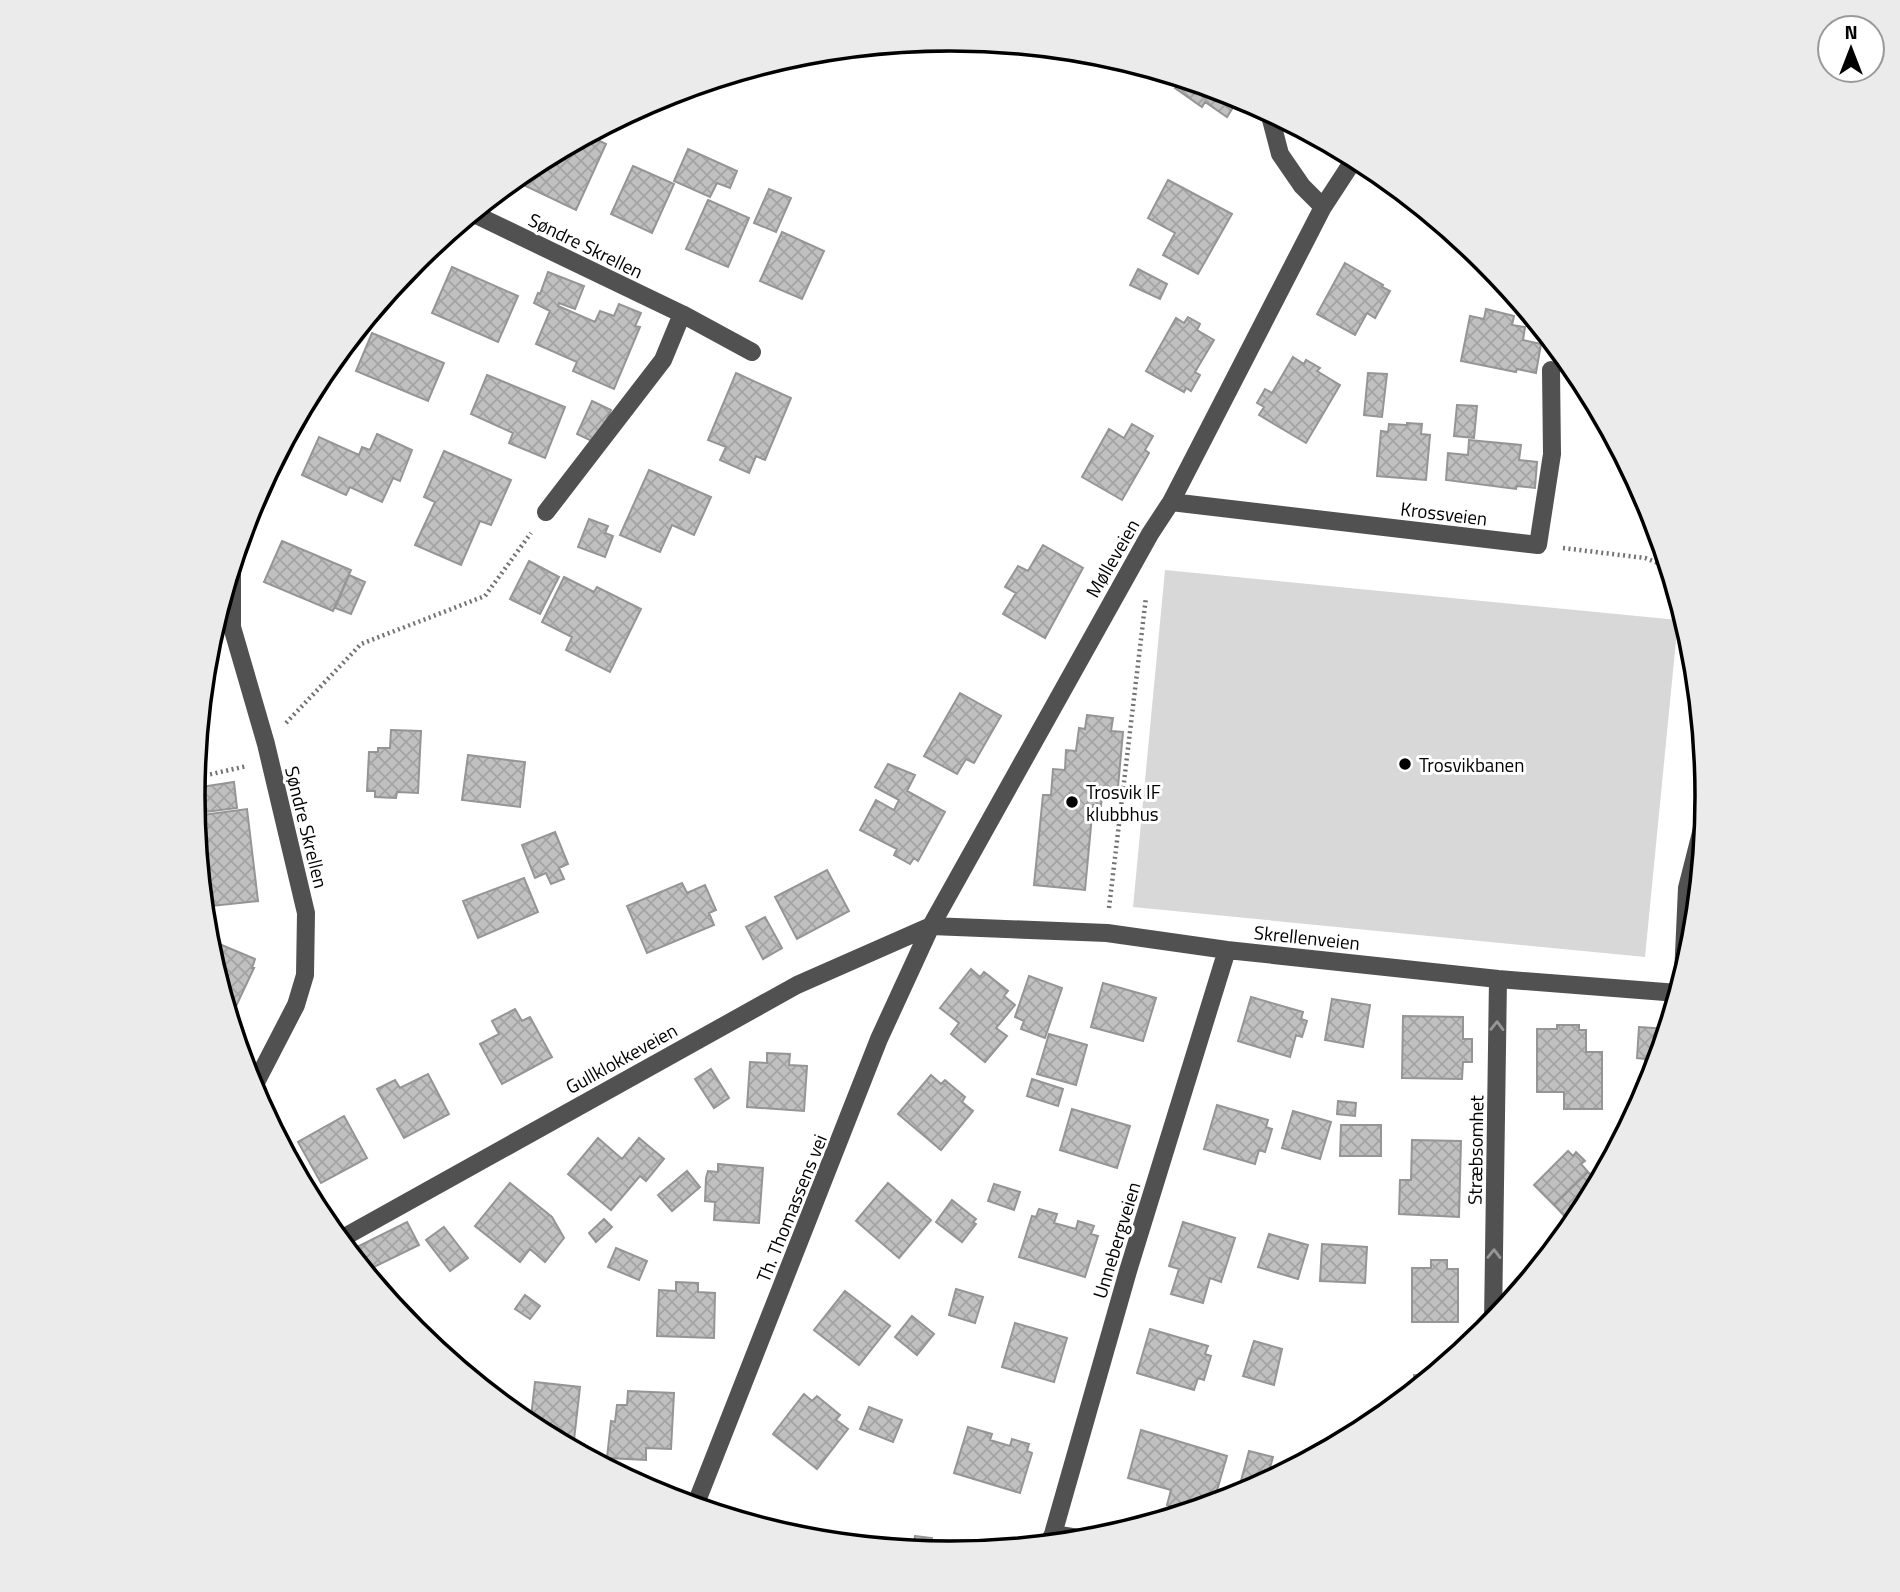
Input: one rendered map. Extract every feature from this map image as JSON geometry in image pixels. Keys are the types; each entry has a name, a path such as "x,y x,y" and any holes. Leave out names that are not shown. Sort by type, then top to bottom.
{"street":[{"path":"1272,124 1280,154 1302,186 1322,207"},
{"name":"Mølleveien","path":"931,926 1150,534 1171,502 1346,165"},
{"name":"Søndre Skrellen","path":"481,217 682,314 751,352"},
{"path":"546,512 663,360 682,314"},
{"path":"1538,545 1552,454 1551,370"},
{"name":"Krossveien","path":"1171,502 1538,545"},
{"name":"Søndre Skrellen","path":"232,596 232,627 266,744 306,913 305,975 296,1005 259,1076"},
{"path":"1686,911 1691,872"},
{"name":"Skrellenveien","path":"931,926 1107,933 1227,950 1498,979 1669,992"},
{"name":"Gullklokkeveien","path":"348,1235 797,985 931,926"},
{"name":"Th. Thomassens vei","path":"698,1498 880,1039 931,926"},
{"name":"Unnebergveien","path":"1052,1534 1132,1258 1227,950"},
{"name":"Stræbsomhet","path":"1493,1305 1498,979"}],"path":[{"path":"205,776 246,767 361,644 485,596 546,512"},
{"path":"1538,545 1645,558 1658,563"},
{"path":"1107,933 1146,597"}],"shaded area":[{"name":"Trosvikbanen","path":"1165,570 1674,620 1677,633 1645,957 1133,907"}],"building":[{"path":"1173,85 1234,106 1227,117 1205,102 1202,107"},
{"path":"598,140 606,144 576,210 524,185"},
{"path":"688,149 737,171 730,188 717,183 710,197 674,181"},
{"path":"633,166 674,184 652,233 611,214"},
{"path":"1168,180 1232,214 1198,274 1163,255 1175,233 1148,218"},
{"path":"769,189 791,198 776,232 754,223"},
{"path":"708,200 749,218 728,267 686,249"},
{"path":"782,232 824,251 802,299 760,281"},
{"path":"1345,263 1390,291 1375,318 1367,313 1355,335 1317,314"},
{"path":"452,267 518,296 498,342 432,313"},
{"path":"1138,269 1167,284 1160,299 1130,285"},
{"path":"548,272 584,286 575,309 559,303 558,306 595,322 600,311 614,316 619,304 641,313 635,326 640,327 614,389 573,371 577,362 536,344 550,311 534,303"},
{"path":"1486,309 1514,316 1512,325 1525,327 1523,340 1541,344 1536,373 1517,369 1516,372 1461,361 1470,316 1484,319"},
{"path":"1188,317 1200,324 1197,330 1214,340 1195,372 1200,375 1191,391 1186,388 1184,392 1146,371 1176,318 1184,323"},
{"path":"372,333 444,363 428,401 356,371"},
{"path":"1293,357 1304,364 1306,360 1320,368 1317,371 1340,385 1306,443 1259,415 1264,407 1257,403 1265,389 1272,393"},
{"path":"736,373 791,398 765,460 756,456 749,473 720,460 726,447 708,440"},
{"path":"1368,373 1387,374 1382,417 1364,415"},
{"path":"487,375 565,407 545,458 509,443 513,433 471,414"},
{"path":"592,401 611,410 596,443 577,434"},
{"path":"1457,405 1477,406 1474,438 1454,436"},
{"path":"1132,424 1153,436 1145,450 1149,453 1122,500 1082,477 1109,429 1124,438"},
{"path":"1389,424 1422,424 1421,434 1430,435 1426,480 1377,476 1381,431 1388,432"},
{"path":"377,434 412,450 400,481 393,478 382,502 350,487 346,495 302,475 319,437 359,455 362,447 370,450"},
{"path":"1469,440 1521,445 1519,460 1537,462 1535,488 1517,486 1516,489 1446,480 1448,453 1468,455"},
{"path":"444,451 511,480 491,525 480,521 461,565 415,545 435,502 424,497"},
{"path":"649,470 711,497 694,535 672,525 660,552 620,535"},
{"path":"589,519 608,526 605,533 613,536 605,557 578,547"},
{"path":"282,541 351,570 333,611 264,582"},
{"path":"1043,545 1083,568 1045,638 1003,614 1016,593 1005,587 1018,566 1028,571"},
{"path":"529,561 559,577 540,614 510,599"},
{"path":"349,575 365,582 351,614 335,608"},
{"path":"564,577 594,592 597,587 641,609 610,672 566,650 572,637 542,622"},
{"path":"960,693 1001,716 974,763 966,759 957,774 924,756"},
{"name":"Trosvik IF klubbhus","path":"1087,715 1113,718 1111,731 1123,732 1117,798 1102,797 1101,806 1093,805 1085,890 1034,885 1043,795 1051,795 1053,769 1065,770 1066,750 1076,751 1079,728 1085,729"},
{"path":"391,730 421,731 418,793 397,792 396,798 375,797 375,791 367,791 369,752 378,752 378,748 390,748"},
{"path":"468,755 525,762 520,807 462,800"},
{"path":"888,764 915,775 907,791 945,812 918,861 914,858 910,864 894,855 897,849 860,830 876,800 894,810 899,800 875,787"},
{"path":"234,782 237,808 205,812 205,786"},
{"path":"247,809 258,901 213,906 205,814"},
{"path":"555,832 568,864 559,868 564,879 551,884 546,873 535,878 522,845"},
{"path":"827,870 849,911 797,939 775,897"},
{"path":"524,878 538,912 478,938 463,901"},
{"path":"682,883 687,893 705,885 716,910 709,913 714,925 647,953 627,906"},
{"path":"765,917 782,948 763,959 746,927"},
{"path":"220,944 255,959 254,968 235,1007"},
{"path":"971,969 980,977 984,972 1008,991 1004,996 1015,1005 996,1028 1007,1036 985,1062 951,1034 959,1023 940,1008"},
{"path":"1029,976 1062,988 1045,1038 1021,1029 1024,1021 1015,1017"},
{"path":"1103,983 1156,998 1143,1041 1091,1027"},
{"path":"1251,997 1303,1012 1301,1019 1307,1021 1302,1037 1296,1035 1290,1057 1238,1041"},
{"path":"1332,999 1370,1005 1363,1047 1325,1040"},
{"path":"515,1009 522,1021 530,1017 552,1057 502,1084 480,1044 499,1034 492,1021"},
{"path":"1403,1016 1463,1017 1463,1039 1472,1039 1472,1062 1463,1062 1462,1079 1402,1078"},
{"path":"1557,1025 1579,1025 1579,1030 1586,1030 1586,1052 1602,1052 1602,1109 1564,1109 1564,1092 1537,1092 1537,1029 1557,1029"},
{"path":"1639,1027 1658,1028 1645,1065 1645,1059 1637,1058"},
{"path":"1049,1034 1087,1045 1076,1085 1037,1074"},
{"path":"767,1053 790,1054 789,1065 807,1066 804,1111 747,1107 750,1062 767,1063"},
{"path":"711,1069 729,1098 714,1108 695,1079"},
{"path":"428,1074 449,1114 404,1138 377,1089 395,1080 400,1088"},
{"path":"931,1075 941,1084 945,1080 965,1097 962,1102 973,1111 941,1150 898,1114"},
{"path":"1032,1079 1063,1089 1058,1106 1027,1096"},
{"path":"1338,1101 1356,1103 1355,1116 1337,1114"},
{"path":"1217,1105 1268,1120 1266,1127 1272,1129 1265,1152 1259,1150 1255,1164 1204,1149"},
{"path":"1072,1109 1130,1126 1117,1168 1060,1150"},
{"path":"1293,1111 1331,1122 1320,1159 1282,1148"},
{"path":"344,1116 367,1158 321,1183 298,1142"},
{"path":"1341,1125 1381,1125 1381,1156 1340,1156"},
{"path":"598,1138 622,1159 639,1138 664,1159 646,1181 640,1176 611,1210 568,1174"},
{"path":"1412,1140 1461,1141 1459,1217 1399,1214 1400,1180 1411,1180"},
{"path":"1568,1151 1573,1156 1576,1152 1585,1161 1581,1164 1588,1172 1554,1205 1534,1185"},
{"path":"718,1164 763,1168 759,1223 714,1220 715,1202 705,1201 706,1178 708,1171 718,1172"},
{"path":"687,1171 700,1187 672,1211 658,1195"},
{"path":"1588,1172 1591,1175 1565,1217 1554,1205"},
{"path":"510,1183 552,1217 564,1238 545,1262 530,1249 520,1262 475,1226"},
{"path":"888,1183 931,1220 899,1258 856,1221"},
{"path":"994,1184 1020,1192 1014,1210 988,1201"},
{"path":"952,1200 976,1219 973,1222 976,1224 962,1242 936,1222"},
{"path":"1039,1209 1057,1214 1054,1223 1076,1229 1078,1221 1094,1226 1091,1234 1098,1236 1085,1277 1019,1257 1032,1216 1036,1217"},
{"path":"604,1219 612,1227 596,1242 589,1233"},
{"path":"407,1222 419,1245 373,1267 359,1246"},
{"path":"1183,1222 1235,1238 1221,1282 1210,1278 1203,1303 1171,1294 1179,1269 1169,1266"},
{"path":"444,1227 468,1258 450,1271 426,1240"},
{"path":"1269,1234 1308,1245 1298,1279 1258,1267"},
{"path":"1322,1244 1367,1247 1365,1283 1320,1281"},
{"path":"616,1248 647,1261 639,1280 608,1267"},
{"path":"1431,1260 1447,1260 1447,1269 1458,1269 1458,1322 1412,1322 1412,1268 1431,1268"},
{"path":"676,1282 698,1283 698,1292 715,1293 714,1338 657,1336 659,1290 676,1291"},
{"path":"956,1289 983,1297 975,1323 949,1315"},
{"path":"845,1291 890,1326 859,1365 814,1330"},
{"path":"525,1295 540,1306 530,1319 515,1309"},
{"path":"912,1316 934,1334 917,1355 895,1337"},
{"path":"1015,1323 1067,1338 1054,1382 1002,1367"},
{"path":"1150,1329 1208,1346 1205,1354 1211,1356 1204,1380 1198,1378 1194,1390 1137,1373"},
{"path":"1254,1341 1282,1349 1274,1385 1243,1376"},
{"path":"535,1382 580,1387 574,1439 532,1413"},
{"path":"628,1391 674,1393 671,1449 646,1448 646,1460 607,1457 611,1421 615,1422 617,1405 627,1405"},
{"path":"804,1394 812,1401 817,1396 840,1415 836,1420 848,1429 817,1469 773,1434"},
{"path":"869,1407 902,1420 893,1442 860,1429"},
{"path":"968,1427 992,1434 990,1440 1010,1446 1012,1439 1029,1444 1027,1451 1032,1453 1020,1493 954,1473"},
{"path":"1141,1430 1227,1456 1217,1492 1174,1507 1167,1505 1171,1490 1128,1478"},
{"path":"1249,1451 1273,1457 1270,1469 1241,1482"},
{"path":"915,1536 932,1538 932,1541 914,1540"}],"place":[{"name":"Trosvikbanen","path":"1405,764"},
{"name":"Trosvik IF klubbhus","path":"1072,802"}]}
